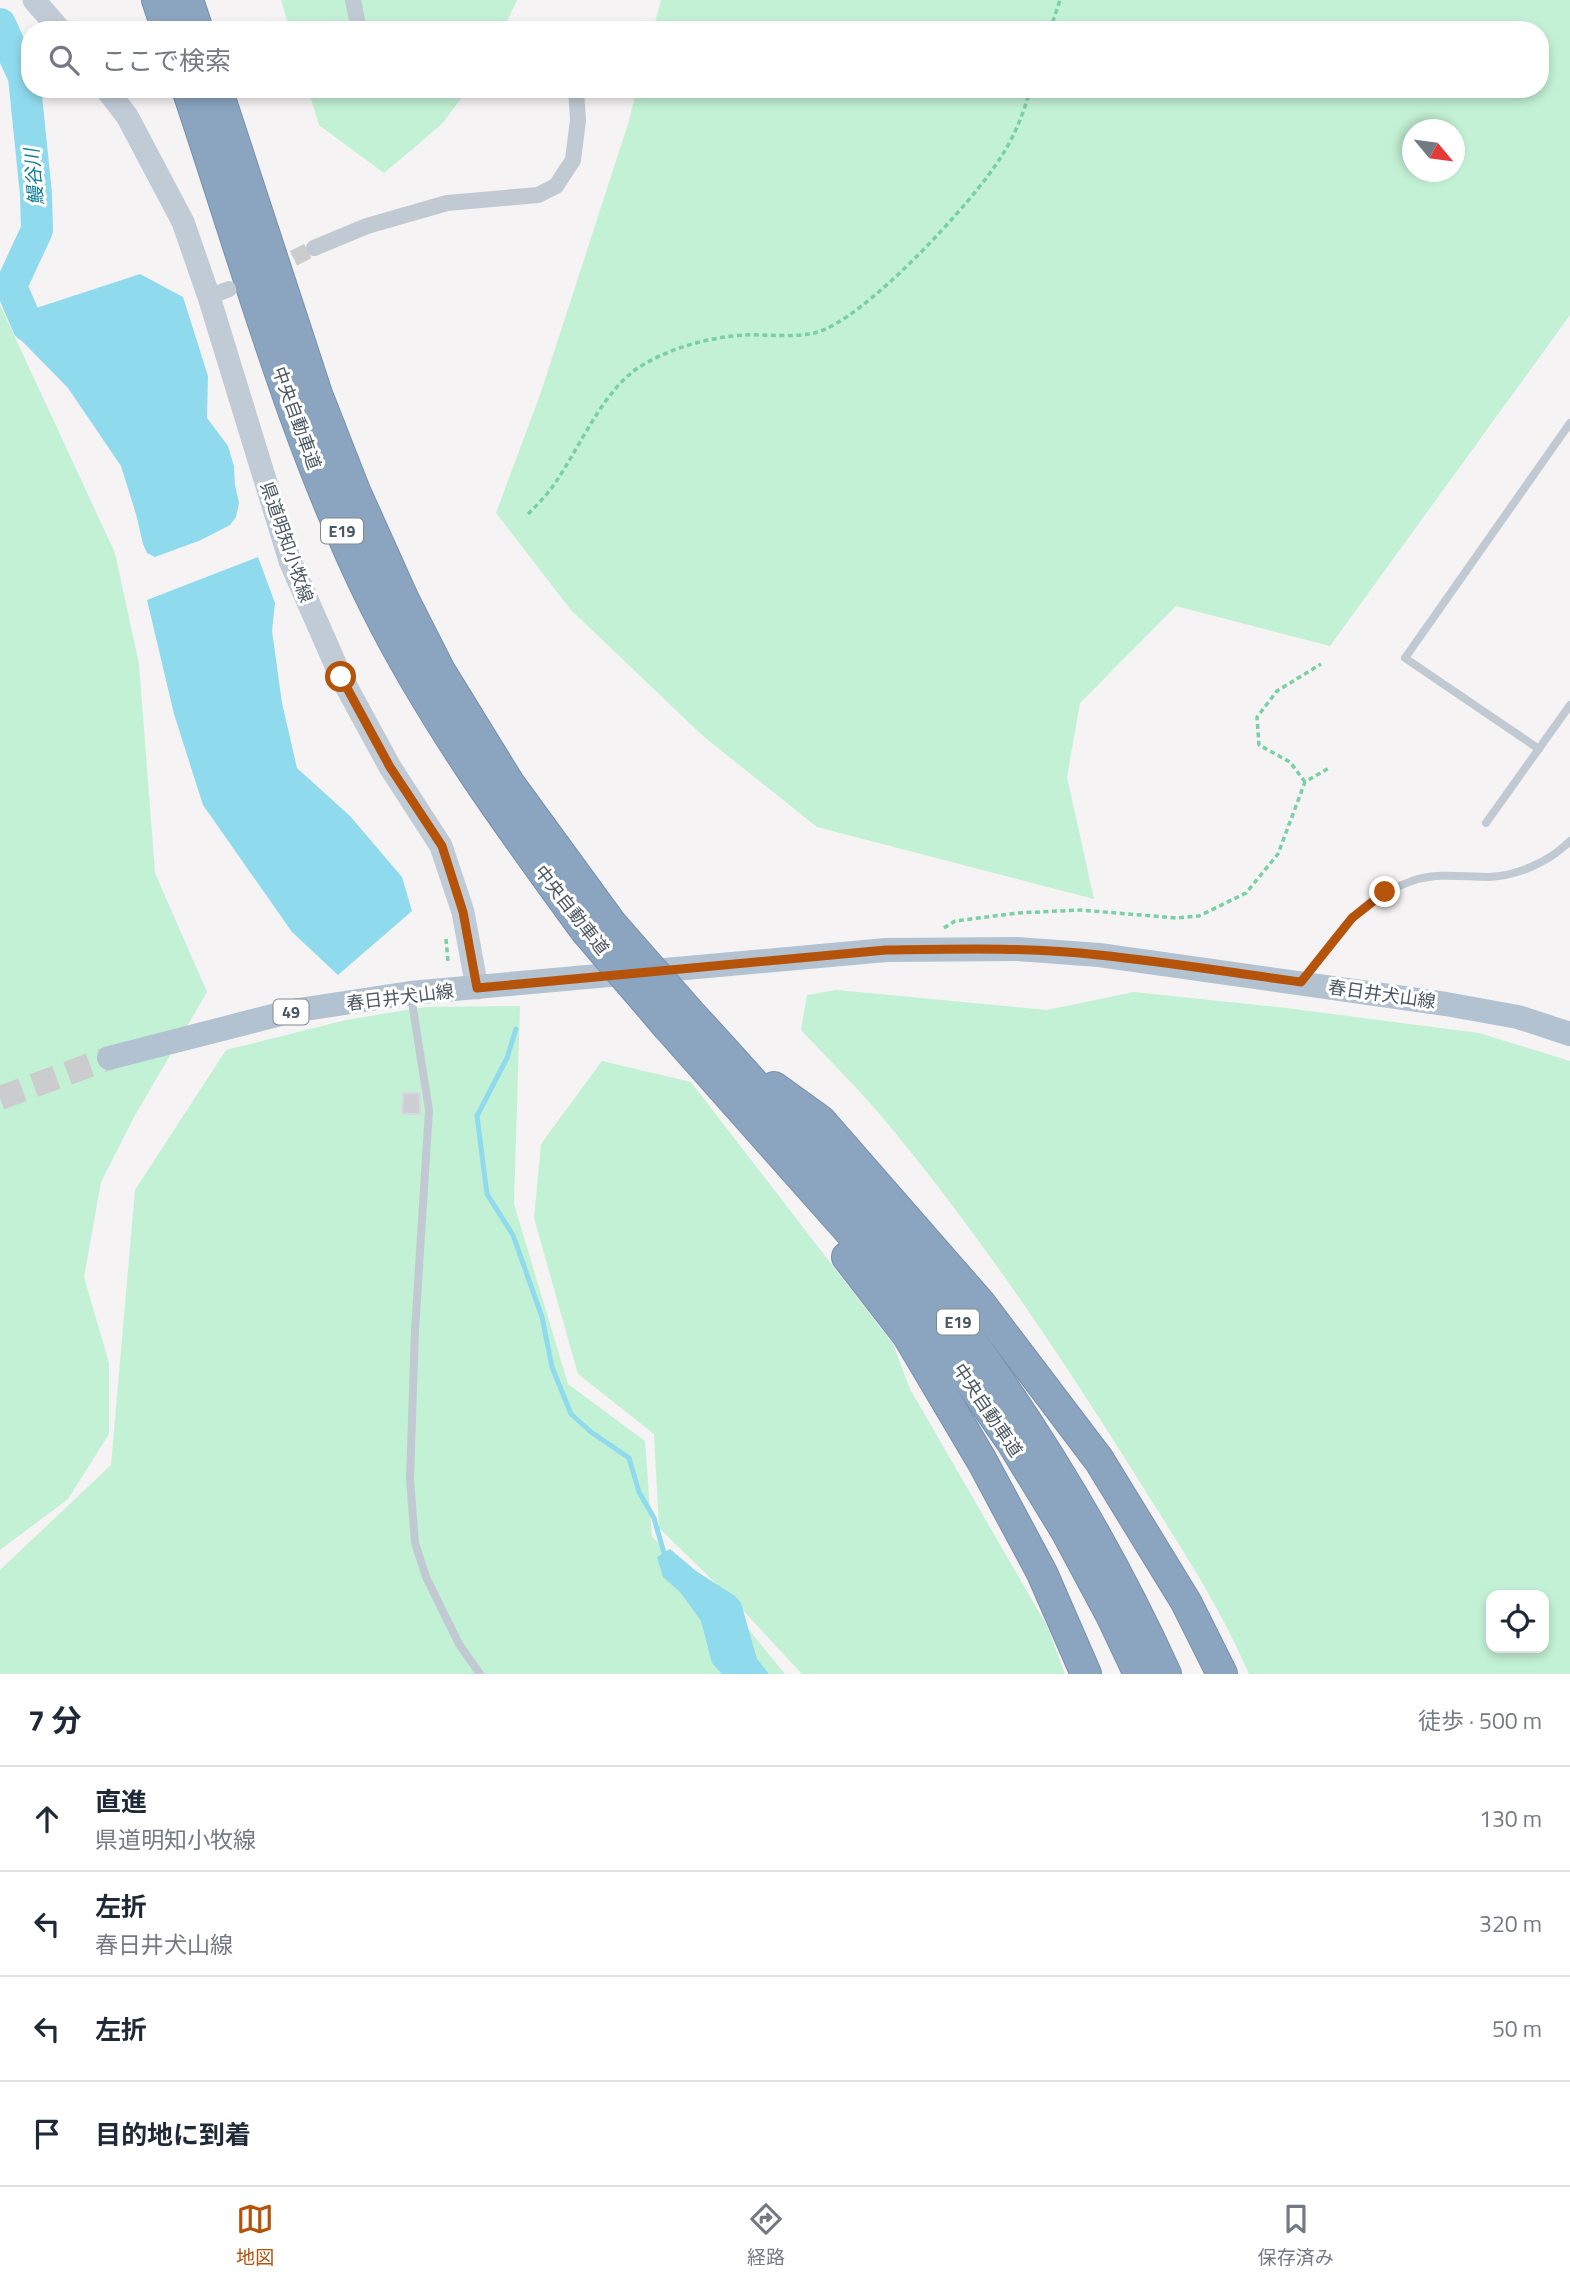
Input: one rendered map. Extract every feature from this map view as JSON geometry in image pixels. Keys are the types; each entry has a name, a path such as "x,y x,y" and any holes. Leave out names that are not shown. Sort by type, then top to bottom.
{"highway":[{"path":"157,0 164,21"},
{"path":"188,0 195,21"},
{"name":"中央自動車道","path":"190,98 291,407 375,606 424,697 494,806 938,1336 1011,1441 1066,1531 1139,1674"},
{"name":"中央自動車道","path":"220,98 317,394 355,491 404,600 440,671 598,927"},
{"path":"677,1025 672,1056 814,1215 908,1336 982,1461 1042,1573 1086,1674"},
{"name":"中央自動車道","path":"677,1025 728,1054 868,1212 971,1340 1077,1503 1128,1594 1166,1674"},
{"path":"728,1054 821,1121 980,1303 1099,1460 1186,1602 1222,1674"}],"main road":[{"path":"34,0 52,21"},
{"name":"県道明知小牧線","path":"113,98 127,116 219,293 290,561 341,677 390,767 442,846 463,912 477,988"},
{"name":"春日井犬山線","path":"109,1058 292,1011 410,993 886,950 941,949 1017,949 1098,955 1301,982 1518,1017 1570,1034"}],"street":[{"path":"353,0 357,21"},
{"path":"314,248 367,226 447,203 538,195 556,186 573,160 578,120 577,98"}],"lane":[{"path":"1539,749 1405,658 1570,423"},
{"path":"1486,823 1570,705"},
{"path":"1301,982 1352,918 1385,892 1418,879 1441,876 1491,877 1529,868 1561,850 1570,841"},
{"path":"410,993 429,1110 415,1330 410,1479 415,1543 426,1577 459,1644 480,1674"}],"path":[{"path":"1052,21 1060,0"},
{"path":"528,514 552,488 593,420 623,381 636,369 658,357 701,341 744,335 814,333 837,323 895,279 962,206 1001,158 1027,98"},
{"path":"1305,782 1290,762 1259,745 1257,717 1277,691 1321,664"},
{"path":"941,949 940,931 955,921 1080,910 1177,918 1199,916 1246,893 1278,854 1305,782 1329,768"}],"green space":[{"path":"281,0 517,0 507,21 287,21"},
{"path":"661,0 1570,0 1570,315 1330,646 1176,606 1080,703 1067,777 1094,899 817,827 703,736 571,610 496,513 541,392 635,98 1549,98 1549,21 655,21"},
{"path":"311,98 461,98 442,124 384,173 319,125"},
{"path":"0,305 115,553 139,664 155,873 207,992 134,1117 101,1182 84,1277 109,1363 109,1434 68,1499 0,1550"},
{"path":"837,990 1047,1010 1134,992 1479,1033 1570,1061 1570,1674 1249,1674 1211,1597 1078,1385 1018,1296 888,1124 801,1030 807,995"},
{"path":"520,1006 514,1204 568,1384 645,1441 652,1537 731,1608 785,1674 0,1674 0,1570 111,1465 135,1190 226,1050 346,1020 425,1007"},
{"path":"602,1061 691,1082 893,1344 910,1389 1047,1626 1065,1674 802,1674 736,1603 659,1528 654,1434 578,1374 534,1218 541,1144"}],"water":[{"path":"140,274 183,297 208,376 207,418 228,446 234,466 239,503 236,517 230,525 201,540 155,557 147,553 143,544 121,466 68,388 20,339 15,315"},
{"path":"258,557 275,603 272,631 282,703 297,768 350,816 402,877 412,911 338,975 292,932 203,805 174,714 147,600"},
{"path":"670,1549 741,1603 757,1659 769,1674 722,1674 712,1663 701,1621 680,1592 663,1577 657,1557"}],"building":[{"path":"403,1093 420,1093 420,1114 402,1114"}],"waterway":[{"name":"鰻谷川","path":"0,24 21,70"},
{"name":"鰻谷川","path":"26,98 37,230 11,286 28,326"},
{"path":"516,1029 507,1058 477,1116 487,1194 513,1235 542,1317 552,1367 571,1414 591,1432 629,1458 639,1492 654,1518 664,1553"}],"tunnel":[{"path":"272,269 314,248"},
{"path":"0,1098 109,1058"}],"route":[{"path":"341,677 390,767 442,846 463,912 477,988 886,950 941,949 1017,949 1098,955 1301,982 1352,918 1385,892"}]}
